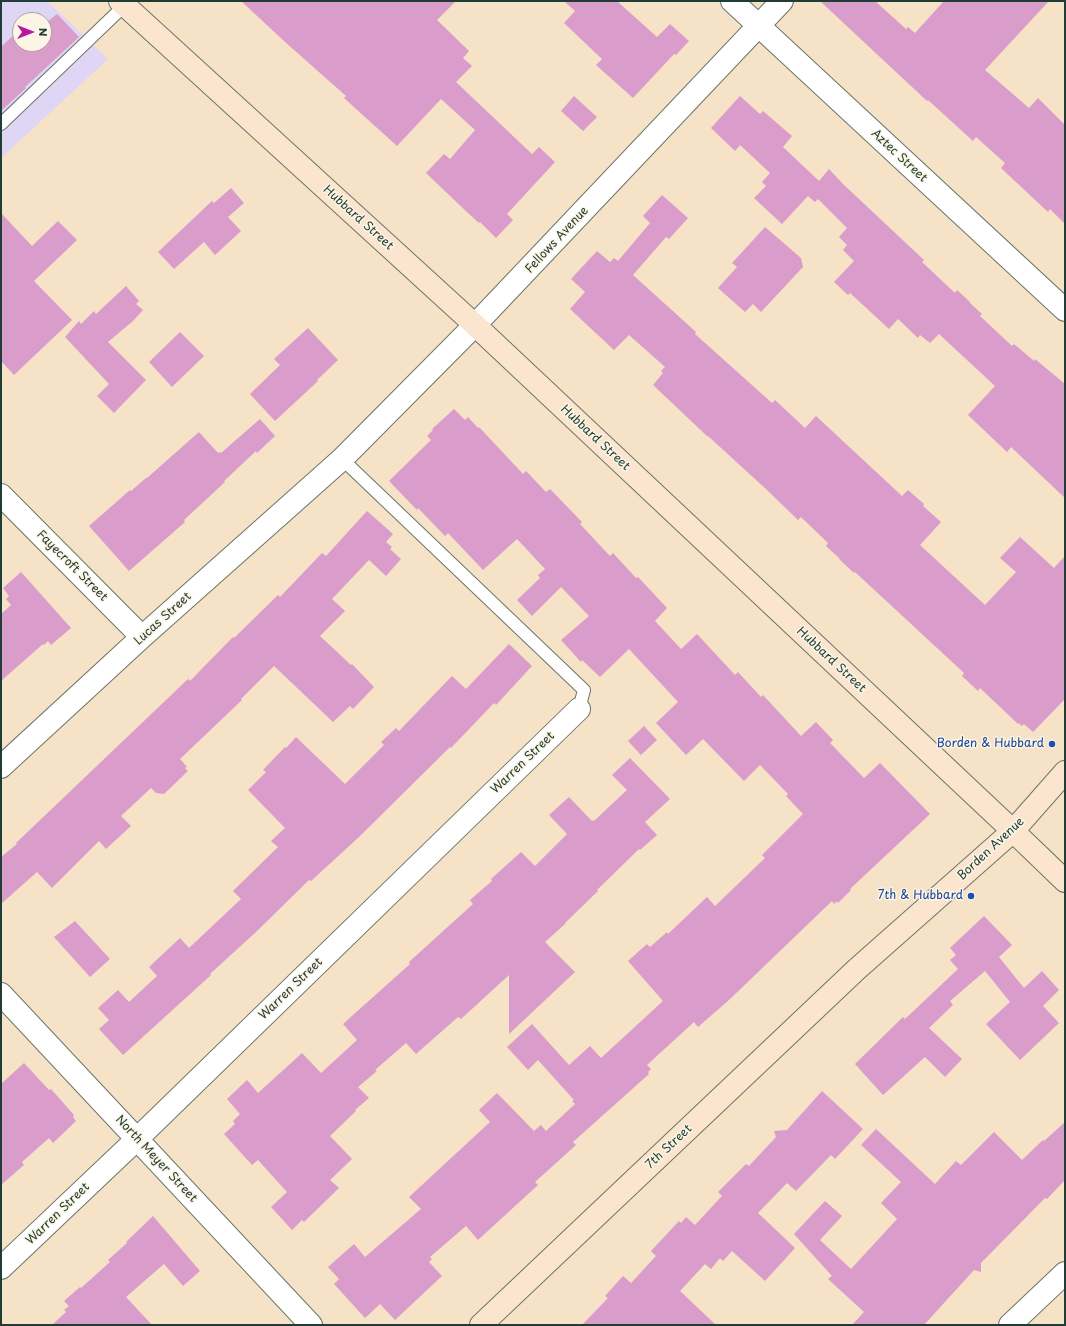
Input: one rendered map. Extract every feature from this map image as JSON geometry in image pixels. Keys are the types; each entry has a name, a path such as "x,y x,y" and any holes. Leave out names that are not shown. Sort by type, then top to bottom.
{"main road":[{"name":"Hubbard Street","path":"122,3 476,325 1065,880"},
{"name":"Borden Avenue","path":"858,969 1013,831 1065,772"},
{"name":"7th Street","path":"481,1325 858,969"}],"street":[{"name":"Aztec Street","path":"732,1 1065,310"},
{"name":"Fellows Avenue","path":"334,466 476,325 782,1"},
{"name":"Lucas Street","path":"1,767 142,637 334,466"},
{"name":"Fayecroft Street","path":"1,495 142,637"},
{"name":"Warren Street","path":"1,1268 137,1139 579,709"},
{"name":"North Meyer Street","path":"1,994 311,1325"},
{"path":"1010,1325 1065,1272"}],"lane":[{"path":"1,124 122,3"},
{"path":"334,466 584,690 579,709"}],"shaded area":[{"path":"1,1 47,1 108,59 1,158"}],"building":[{"path":"241,1 456,1 437,20 469,51 463,58 472,66 456,82 532,154 539,147 555,162 507,214 513,220 496,238 426,173 444,154 450,159 475,130 441,99 397,146 344,98 346,96"},
{"path":"564,1 617,1 657,37 670,24 689,41 676,55 674,54 633,98 596,65 602,59 564,23 575,11"},
{"path":"820,1 875,1 906,29 908,27 915,33 944,1 1049,1 985,70 1029,108 1038,98 1065,125 1065,224 1050,209 1048,212 1001,168 1005,163 976,137 973,141 928,100 927,101"},
{"path":"57,14 79,37 1,111 1,47 12,37 12,52 52,52 52,18"},
{"path":"574,96 597,117 583,131 561,111"},
{"path":"740,96 760,114 763,111 792,136 783,147 819,181 829,169 924,260 922,262 955,293 957,290 970,302 982,314 980,316 1012,346 1014,344 1034,361 1035,359 1065,384 1065,498 1011,447 1007,452 968,415 995,386 939,334 930,343 920,335 918,338 898,319 889,329 850,293 848,295 834,282 854,261 843,250 847,245 839,237 847,228 818,199 815,202 808,196 782,224 754,198 766,186 762,182 770,173 740,145 735,151 711,128"},
{"path":"231,188 244,203 228,217 241,231 215,255 204,242 174,269 158,252 212,201 214,203"},
{"path":"662,195 688,218 669,239 666,237 633,275 696,332 695,334 772,403 775,400 805,428 816,416 902,496 908,490 924,504 923,506 941,522 920,545 985,605 1016,572 1000,558 1020,537 1054,568 1065,556 1065,699 1033,732 1024,724 1022,726 1018,724 980,688 978,691 962,676 964,673 839,559 826,546 828,543 801,517 798,520 653,385 663,373 661,371 665,367 629,335 614,350 570,309 585,292 571,279 597,251 610,262 614,258 618,261 650,223 643,216"},
{"path":"1,213 32,246 58,221 77,240 34,281 72,320 14,375 1,361"},
{"path":"765,227 801,258 803,267 761,312 753,304 745,312 718,288 737,267 732,263"},
{"path":"126,286 139,301 136,304 143,310 133,321 108,342 146,380 114,413 97,396 109,384 65,337 79,321 81,324 94,311 96,314"},
{"path":"308,328 338,360 275,421 250,394 280,365 274,359"},
{"path":"180,332 204,356 172,387 149,362"},
{"path":"454,409 465,420 468,417 478,428 479,427 523,474 526,471 546,492 550,489 582,522 580,524 610,556 613,553 636,578 638,577 667,608 655,621 681,649 697,634 735,675 738,672 761,697 763,695 801,736 816,722 833,740 830,743 864,778 880,763 930,814 850,889 851,890 838,903 837,901 834,904 832,901 729,1000 698,1027 694,1022 647,1065 651,1069 648,1072 649,1074 573,1142 576,1145 535,1182 538,1185 478,1240 466,1226 430,1257 432,1259 429,1262 442,1276 395,1320 380,1304 365,1318 334,1284 339,1279 328,1267 354,1244 365,1257 421,1209 409,1197 490,1122 479,1110 497,1093 534,1131 541,1125 546,1131 575,1104 572,1101 574,1100 538,1060 528,1070 507,1047 532,1024 569,1065 590,1046 601,1058 663,1001 628,961 647,944 650,947 667,932 668,934 707,897 715,906 765,858 762,855 803,814 786,796 788,794 760,765 744,781 703,739 686,755 656,723 678,702 629,649 600,677 582,660 581,662 561,640 589,616 561,587 532,616 517,600 540,578 538,575 545,569 517,539 483,570 448,533 445,536 389,481 431,440 427,436 433,430 432,429"},
{"path":"260,419 275,436 257,453 256,451 224,481 225,482 184,520 185,522 129,571 89,526 199,432 218,453 221,453"},
{"path":"367,511 393,534 386,542 392,547 390,549 401,559 386,576 369,560 332,599 345,611 320,636 351,665 352,664 374,687 353,709 350,706 333,722 274,666 241,699 242,700 180,759 187,767 185,768 188,771 164,794 156,793 151,788 121,816 131,826 106,849 99,841 52,888 37,872 1,904 1,857 17,844 16,843 188,679 190,681 233,637 234,638 278,595 280,597 322,553 326,556"},
{"path":"21,572 71,628 51,645 48,641 44,645 43,644 1,681 1,614 11,605 6,599 9,596 3,588"},
{"path":"509,644 532,666 496,705 494,703 451,748 450,747 359,837 311,881 309,880 256,932 210,974 211,975 123,1055 99,1029 109,1020 98,1008 118,990 129,1002 157,976 149,967 180,938 189,948 241,899 233,891 278,847 271,841 285,828 248,790 266,772 263,770 296,737 345,784 384,745 381,742 396,728 399,731 452,676 466,689"},
{"path":"644,726 657,740 641,755 628,741"},
{"path":"630,758 670,799 645,822 657,835 640,850 639,849 565,924 545,942 575,972 509,1034 509,975 461,1019 458,1017 416,1054 406,1043 375,1070 377,1071 358,1087 369,1098 330,1136 352,1159 330,1180 339,1188 304,1222 302,1220 292,1230 271,1207 287,1192 258,1160 252,1165 224,1134 235,1124 233,1121 240,1114 227,1099 247,1080 258,1093 302,1053 321,1073 357,1040 343,1024 410,964 409,962 473,904 470,900 492,881 491,879 521,852 535,866 567,834 549,815 569,797 592,821 594,821 627,790 612,775"},
{"path":"984,916 1012,945 999,957 1024,988 1042,971 1059,990 1043,1006 1059,1023 1020,1060 986,1024 1010,1002 985,971 950,1001 953,1005 929,1028 962,1059 945,1077 925,1057 883,1095 855,1064 903,1017 905,1019 958,969 950,960 956,955 950,948"},
{"path":"75,921 110,959 90,977 54,937"},
{"path":"24,1063 49,1090 51,1089 74,1115 73,1117 76,1121 53,1143 49,1138 22,1162 24,1165 1,1185 1,1084"},
{"path":"822,1091 863,1129 835,1159 831,1155 796,1191 787,1183 758,1213 795,1248 765,1281 732,1251 723,1261 720,1258 711,1269 705,1264 680,1291 716,1325 582,1325 608,1298 605,1296 623,1276 631,1283 656,1256 651,1251 679,1221 681,1223 686,1217 695,1225 722,1196 718,1192 746,1164 749,1166 776,1137 774,1131 787,1130"},
{"path":"1065,1122 1065,1180 1047,1199 1045,1198 981,1263 981,1272 974,1270 924,1325 852,1325 864,1312 828,1279 832,1276 794,1234 825,1201 842,1216 820,1240 851,1269 897,1219 881,1203 901,1182 861,1145 876,1129 935,1184 956,1161 961,1165 994,1132 1022,1160"},
{"path":"153,1216 200,1271 183,1286 164,1264 126,1297 152,1325 52,1325 66,1312 64,1310 69,1306 64,1301 110,1262 108,1260"}],"place":[{"name":"Borden & Hubbard","path":"1052,744"},
{"name":"7th & Hubbard","path":"971,896"}]}
